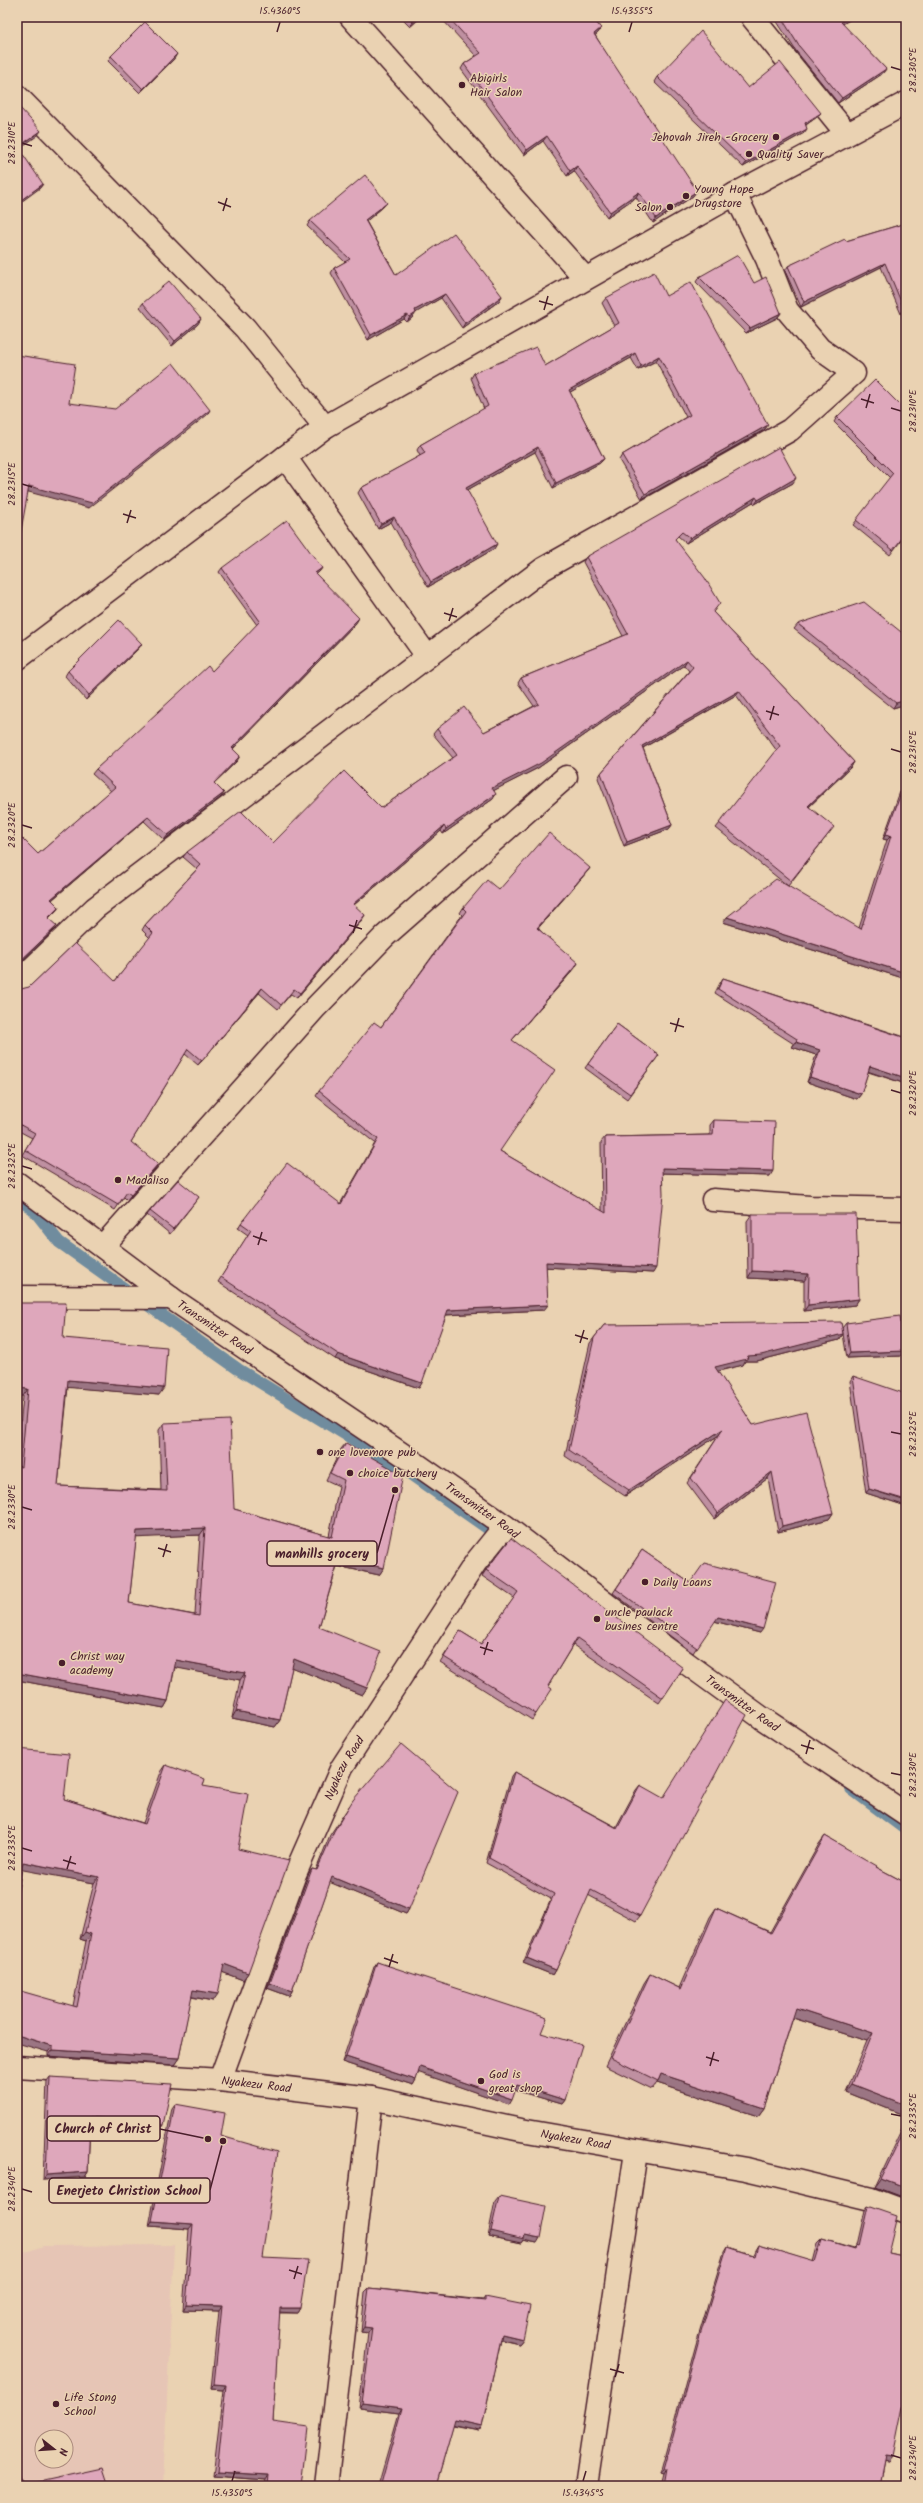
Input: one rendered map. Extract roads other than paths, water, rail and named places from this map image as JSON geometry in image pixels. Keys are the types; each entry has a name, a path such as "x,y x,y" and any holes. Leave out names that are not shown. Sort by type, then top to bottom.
{"street":[{"path":"351,17 585,278"},
{"path":"752,17 847,134"},
{"path":"17,96 245,328 325,427"},
{"path":"17,659 325,427 735,194 906,103"},
{"path":"17,983 95,908 543,569 790,430 854,373 820,348 787,310 767,258 735,194"},
{"path":"285,457 427,656"},
{"path":"103,1246 316,1007 385,936 566,777"},
{"name":"Transmitter Road","path":"17,1183 171,1298 505,1526 623,1617 762,1718 906,1814"},
{"path":"713,1200 810,1207 906,1209"},
{"path":"17,1297 171,1298"},
{"name":"Nyakezu Road","path":"505,1526 476,1562 342,1767 295,1874 220,2080 371,2098 636,2152 746,2169 871,2199 906,2212"},
{"path":"17,2067 220,2080"},
{"path":"326,2486 371,2098"},
{"path":"586,2486 636,2152"}],"waterway":[{"path":"17,1199 33,1209 59,1242 238,1369 413,1476 521,1552"},
{"path":"851,1789 906,1830"}],"place":[{"name":"Abigirls Hair Salon","path":"462,85"},
{"name":"Jehovah Jireh -Grocery","path":"776,137"},
{"name":"Quality Saver","path":"749,154"},
{"name":"Young Hope Drugstore","path":"686,196"},
{"name":"Salon","path":"670,207"},
{"name":"Madaliso","path":"118,1180"},
{"name":"one lovemore pub","path":"320,1452"},
{"name":"choice butchery","path":"350,1473"},
{"name":"manhills grocery","path":"395,1490"},
{"name":"Daily Loans","path":"645,1582"},
{"name":"uncle paulack busines centre","path":"597,1619"},
{"name":"Christ way academy","path":"62,1663"},
{"name":"God is great shop","path":"481,2081"},
{"name":"Church of Christ","path":"208,2139"},
{"name":"Enerjeto Christion School","path":"223,2141"},
{"name":"Life Stong School","path":"56,2404"}]}
